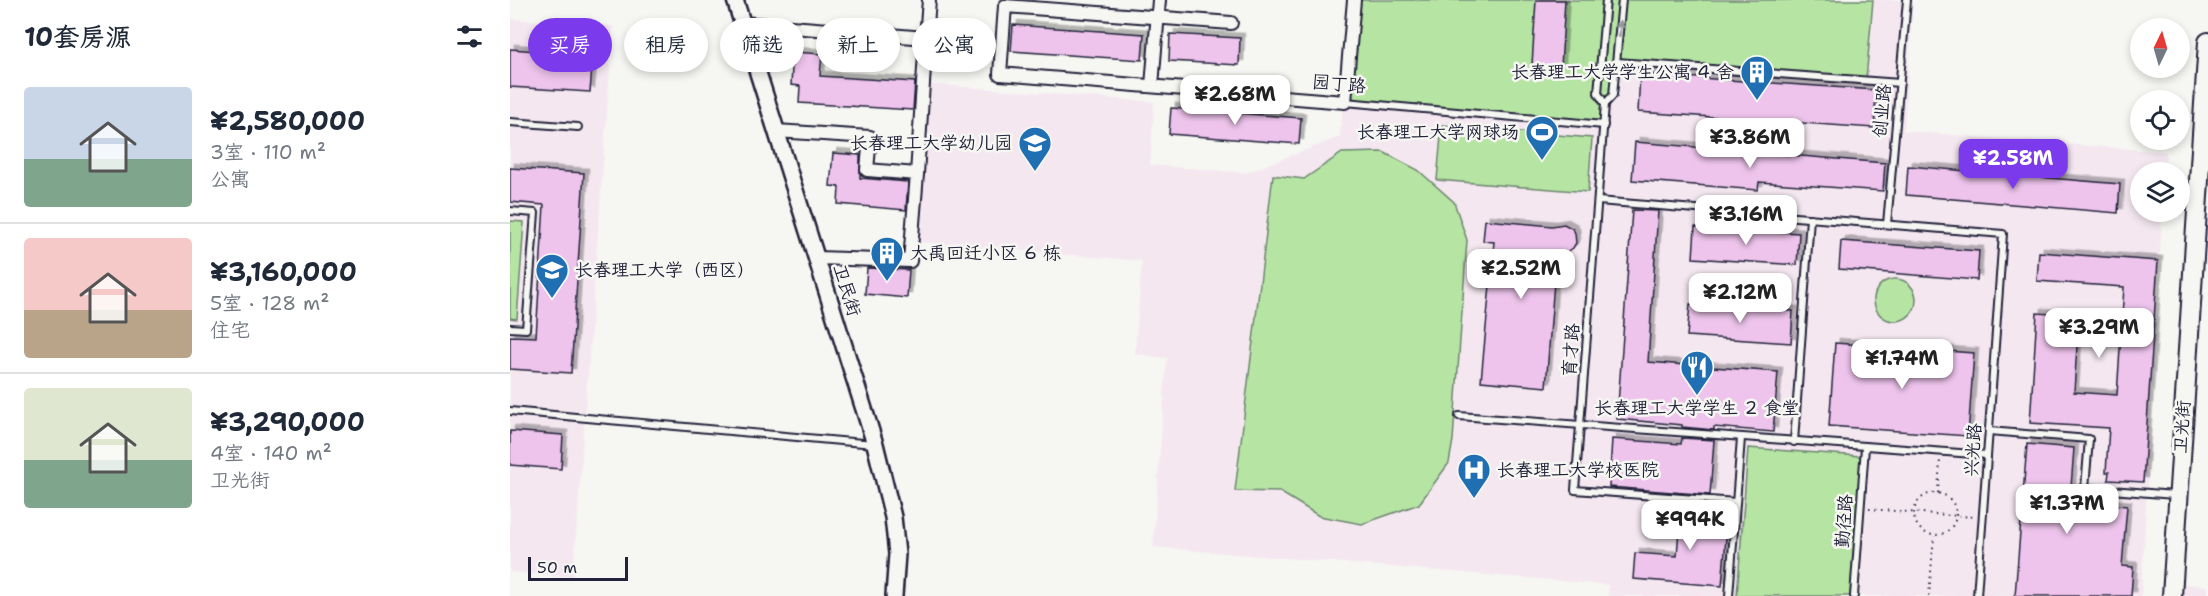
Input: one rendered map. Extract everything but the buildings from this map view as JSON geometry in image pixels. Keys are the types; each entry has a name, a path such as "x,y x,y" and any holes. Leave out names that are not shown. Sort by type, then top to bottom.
{"main road":[{"name":"卫光街","path":"2172,596 2208,42"}],"street":[{"name":"卫民街","path":"735,0 740,18"},
{"path":"928,18 929,0"},
{"path":"1152,86 1159,0"},
{"path":"1345,102 1354,0"},
{"name":"园丁路","path":"1157,18 1005,6 1000,74 1345,102"},
{"path":"1157,18 1231,23"},
{"path":"804,28 912,37"},
{"name":"卫民街","path":"757,72 875,444 893,517 897,554 894,596"},
{"path":"817,258 910,261 924,72"},
{"path":"776,131 870,137 867,170 917,174"}],"lane":[{"name":"育才路","path":"1606,0 1598,93 1605,104 1604,125 1575,490 1736,502"},
{"name":"育才路","path":"1605,104 1613,94 1622,0"},
{"name":"创业路","path":"1887,224 1907,0"},
{"path":"1617,62 1900,83"},
{"name":"园丁路","path":"1345,102 1604,125"},
{"path":"510,122 578,127"},
{"path":"1598,201 1887,224"},
{"path":"510,211 535,213 526,329 510,328"},
{"path":"1794,442 1810,218"},
{"name":"兴光路","path":"1887,224 2003,234 1977,596"},
{"path":"510,411 875,444"},
{"path":"1459,416 1987,455"},
{"path":"1989,431 2090,440 2085,488 2177,496"},
{"path":"1729,596 1741,438"},
{"name":"勤径路","path":"1854,596 1865,447"}],"path":[{"path":"1938,493 1940,452"},
{"path":"1930,493 1938,493 1950,499 1956,515 1953,526 1934,536 1921,531 1916,525 1913,512 1918,500 1930,493"},
{"path":"1860,508 1983,517"},
{"path":"1929,596 1934,536"}],"shaded area":[{"path":"1351,0 1913,0 1904,131 2166,152 2166,162 2130,162 2130,222 2161,222 2141,596 1608,596 1609,585 1153,547 1167,358 1135,354 1142,261 916,242 928,84 1154,102 1150,165 1246,173 1340,137"},
{"name":"长春理工大学（西区）","path":"510,19 528,20 528,72 610,72 573,577 510,572"},
{"path":"2208,186 2208,249 2204,249"},
{"path":"2182,584 2208,586 2208,596 2181,596"}],"green space":[{"path":"1354,0 1873,0 1866,80 1617,62 1613,95 1605,104 1604,125 1345,102"},
{"name":"长春理工大学网球场","path":"1442,125 1592,138 1588,192 1437,180"},
{"path":"1383,152 1418,170 1454,202 1467,240 1453,440 1449,463 1419,504 1362,524 1319,516 1280,492 1235,491 1273,175 1304,179 1342,153"},
{"path":"510,221 524,222 517,319 510,318"},
{"path":"1895,279 1910,285 1916,300 1910,315 1895,321 1880,315 1874,300 1880,285"},
{"path":"1748,448 1861,456 1850,596 1737,596"}],"place":[{"name":"长春理工大学学生公寓 4 舍","path":"1757,101"},
{"name":"长春理工大学网球场","path":"1542,161"},
{"name":"长春理工大学幼儿园","path":"1035,172"},
{"name":"大禹回迁小区 6 栋","path":"887,282"},
{"name":"长春理工大学（西区）","path":"552,299"},
{"name":"长春理工大学学生 2 食堂","path":"1697,396"},
{"name":"长春理工大学校医院","path":"1474,499"}]}
